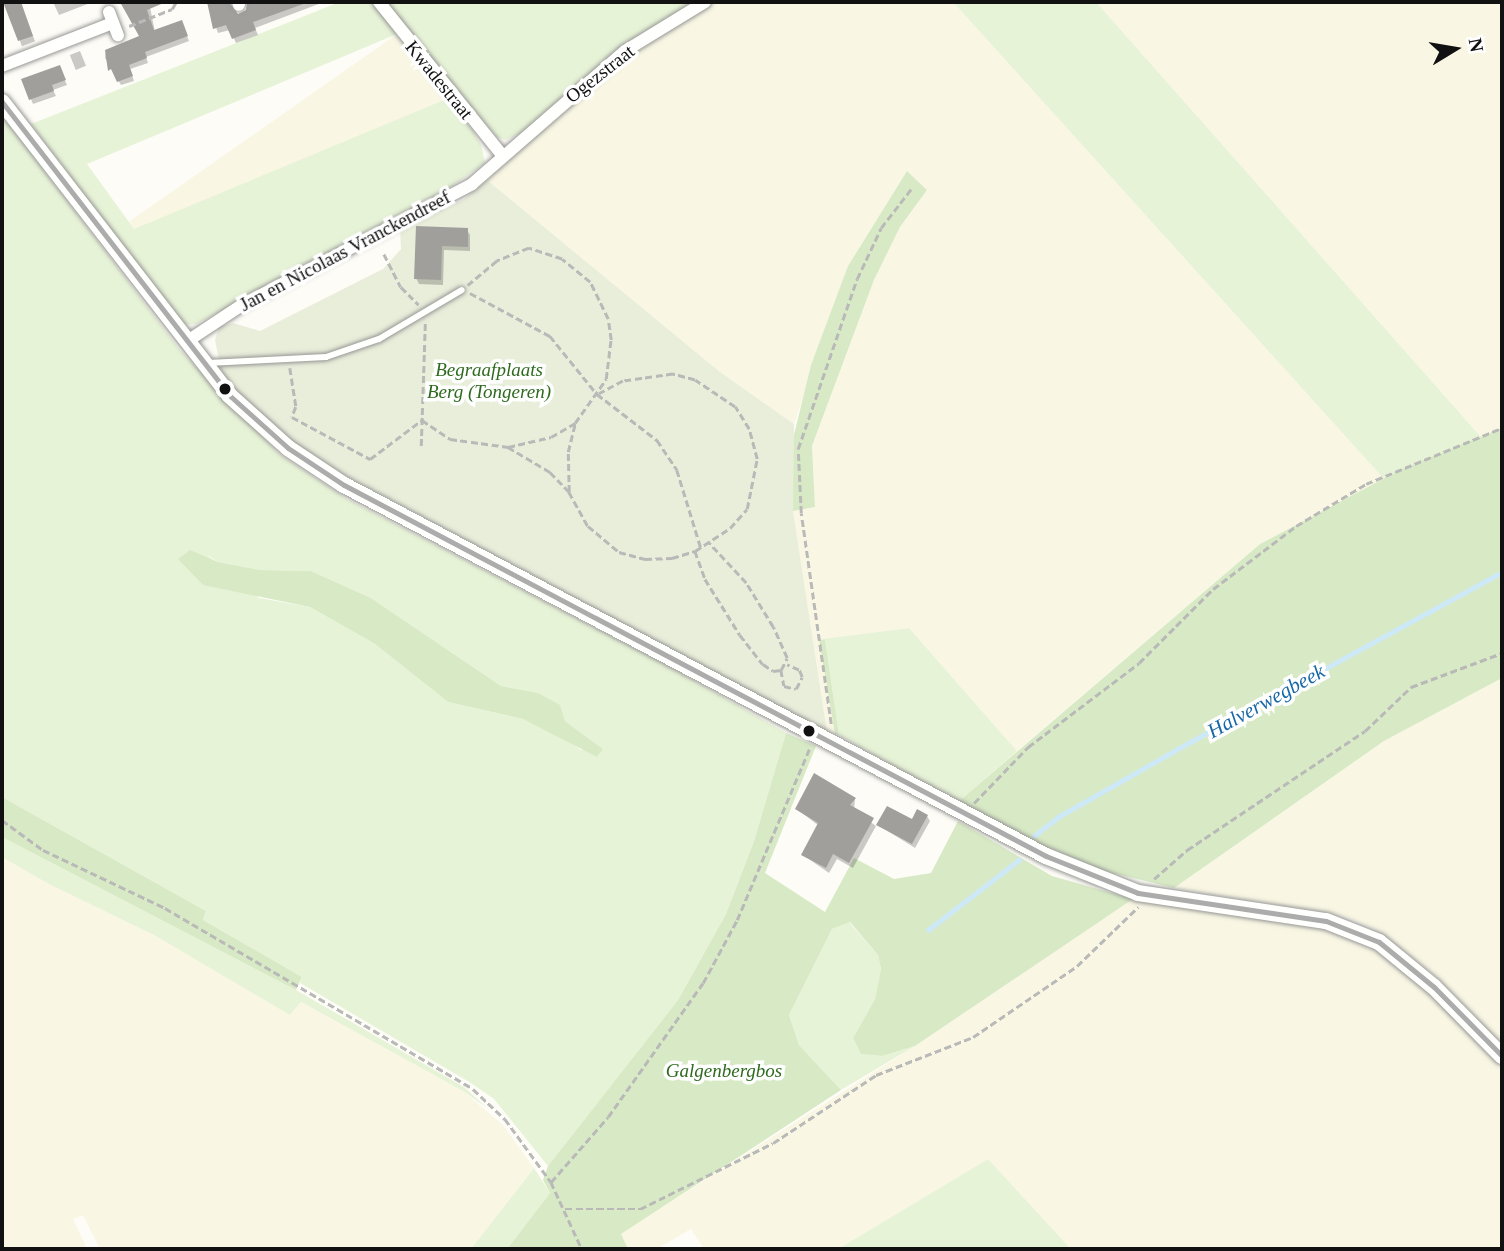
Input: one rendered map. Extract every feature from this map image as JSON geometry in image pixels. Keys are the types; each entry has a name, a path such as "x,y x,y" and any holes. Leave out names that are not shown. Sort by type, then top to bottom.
{"street":[{"name":"Kwadestraat","path":"379,2 502,155"},
{"name":"Ogezstraat","path":"502,155 625,51 705,2"},
{"path":"2,66 114,25"},
{"path":"2,102 202,363 241,407 288,448 344,485 1046,856 1144,894 1352,929 1379,942 1434,987 1502,1056"},
{"name":"Jan en Nicolaas Vranckendreef","path":"186,342 242,305 449,198 472,184 502,155"}],"lane":[{"path":"202,363 290,361 351,350 426,311 461,289"}],"path":[{"path":"114,25 172,9 176,2"},
{"path":"833,744 801,513 798,449 857,279 881,228 911,189"},
{"path":"422,420 450,439 508,447 551,437 575,423 597,394 607,370 608,319 599,296 579,271 562,259 529,248 497,261 461,289"},
{"path":"384,254 401,288 426,311 421,446"},
{"path":"461,289 494,302 550,336 597,394 644,427 667,454 684,488 701,548"},
{"path":"290,361 290,387 296,407 292,417 370,459 422,420"},
{"path":"508,447 550,472 569,492 588,526 619,552 645,559 695,551 709,543 747,509 754,485 757,459 749,429 735,407 695,380 673,374 623,381 597,394"},
{"path":"569,492 568,452 575,423"},
{"path":"964,814 1028,747 1139,663 1213,589 1296,526 1366,484 1502,428"},
{"path":"709,543 755,596 782,646 787,665"},
{"path":"695,551 705,579 740,635 773,671 781,670 787,665"},
{"path":"563,1209 640,1209 773,1143 876,1075 973,1037 1077,966 1187,850 1365,731 1410,687 1502,653"},
{"path":"781,670 784,687 796,689 802,677 799,670 787,665"},
{"path":"551,1182 608,1117 704,983 737,920 815,735"},
{"path":"2,820 43,850 165,908 473,1089 505,1119 551,1182 582,1249"}],"shaded area":[{"path":"713,2 953,2 1384,479 1260,544 1017,751 909,628 819,640 835,734 827,732 793,511 815,507 812,447 874,280 900,227 927,190 907,171 848,266 794,424 720,372 487,180 634,51"},
{"path":"1096,2 1502,2 1502,428 1481,437"},
{"path":"397,34 443,100 168,293 122,227"},
{"path":"1502,678 1502,1043 1434,974 1373,928 1344,916 1174,888 1384,741"},
{"path":"2,857 154,935 291,1014 301,1002 463,1091 503,1125 534,1168 471,1249 100,1249 83,1215 73,1219 87,1249 2,1249"},
{"path":"1133,899 1317,927 1383,954 1432,993 1502,1065 1502,1249 1071,1249 988,1159 838,1249 704,1249 691,1229 657,1249 628,1249 620,1234 915,1046"}],"green space":[{"path":"340,2 375,2 397,34 87,164 134,229 444,100 471,128 481,145 485,163 430,201 196,324 182,325 31,124"},
{"path":"388,2 696,2 626,47 521,133 506,140 497,137 421,49"},
{"path":"953,2 1096,2 1481,437 1384,479"},
{"path":"2,115 179,349 280,455 347,499 674,669 786,733 754,841 726,914 678,1000 548,1166 494,1099 471,1083 300,983 302,977 203,920 206,911 2,797","holes":["206,554 218,562 260,570 311,571 371,598 501,686 538,693 565,721 603,749 581,750 556,732 523,719 448,702 375,644 310,607 259,598"]},
{"path":"907,171 927,190 900,227 874,280 812,446 815,507 793,511 791,447 811,365 848,266"},
{"name":"Begraafplaats Berg (Tongeren)","path":"487,180 720,372 794,424 793,511 827,732 305,454 223,379 215,340 219,327 233,323 260,331 383,269 401,249 400,227 463,200"},
{"path":"1502,428 1502,678 1384,741 1174,888 1076,864 958,802 1260,544 1402,469"},
{"path":"190,550 218,562 260,570 311,571 371,598 501,686 538,693 560,705 565,721 603,749 597,757 523,719 448,702 375,644 310,607 203,585 178,559"},
{"path":"909,628 1017,751 958,802 839,735 825,639"},
{"path":"825,639 839,735 835,734 819,640"},
{"name":"Galgenbergbos","path":"786,733 816,746 765,873 825,912 854,858 894,879 931,873 958,821 1052,876 1133,899 915,1046 882,1056 861,1054 853,1038 875,999 881,969 878,955 850,922 832,929 789,1015 799,1045 841,1090 621,1234 628,1249 507,1249 550,1193 543,1180 548,1166 678,1000 726,914 754,841"},
{"path":"2,797 206,911 203,920 302,977 296,990 2,837"},
{"path":"2,837 296,990 464,1087 487,1108 463,1091 301,1002 290,1015 154,935 49,884 2,857"},
{"path":"849,922 878,955 881,969 875,999 853,1038 861,1054 882,1056 915,1046 841,1090 799,1045 789,1015 832,929"},
{"path":"988,1159 1071,1249 838,1249"},
{"path":"534,1168 550,1193 507,1249 471,1249"}],"building":[{"path":"3,2 21,2 33,36 18,41"},
{"path":"120,2 166,2 147,10 154,30 182,20 188,36 145,52 147,58 129,65 133,76 117,82 111,69 108,71 105,50 139,36"},
{"path":"207,2 229,2 238,14 246,10 247,2 306,3 253,22 256,30 232,39 226,25 213,29"},
{"path":"60,65 66,80 52,85 54,91 29,100 21,79"},
{"path":"416,226 468,228 468,247 442,246 441,280 414,279"},
{"path":"814,773 856,798 850,805 874,818 849,863 833,854 826,868 801,855 818,823 795,809"},
{"path":"887,806 912,819 917,809 928,815 912,844 876,825"}],"waterway":[{"name":"Halverwegbeek","path":"1034,836 1058,817 1183,746 1502,572"},
{"name":"Halverwegbeek","path":"928,930 1019,860"}],"transit line":[{"path":"2,102 229,395 288,448 344,485 1046,856 1138,893 1326,921 1379,942 1434,987 1502,1056"}]}
